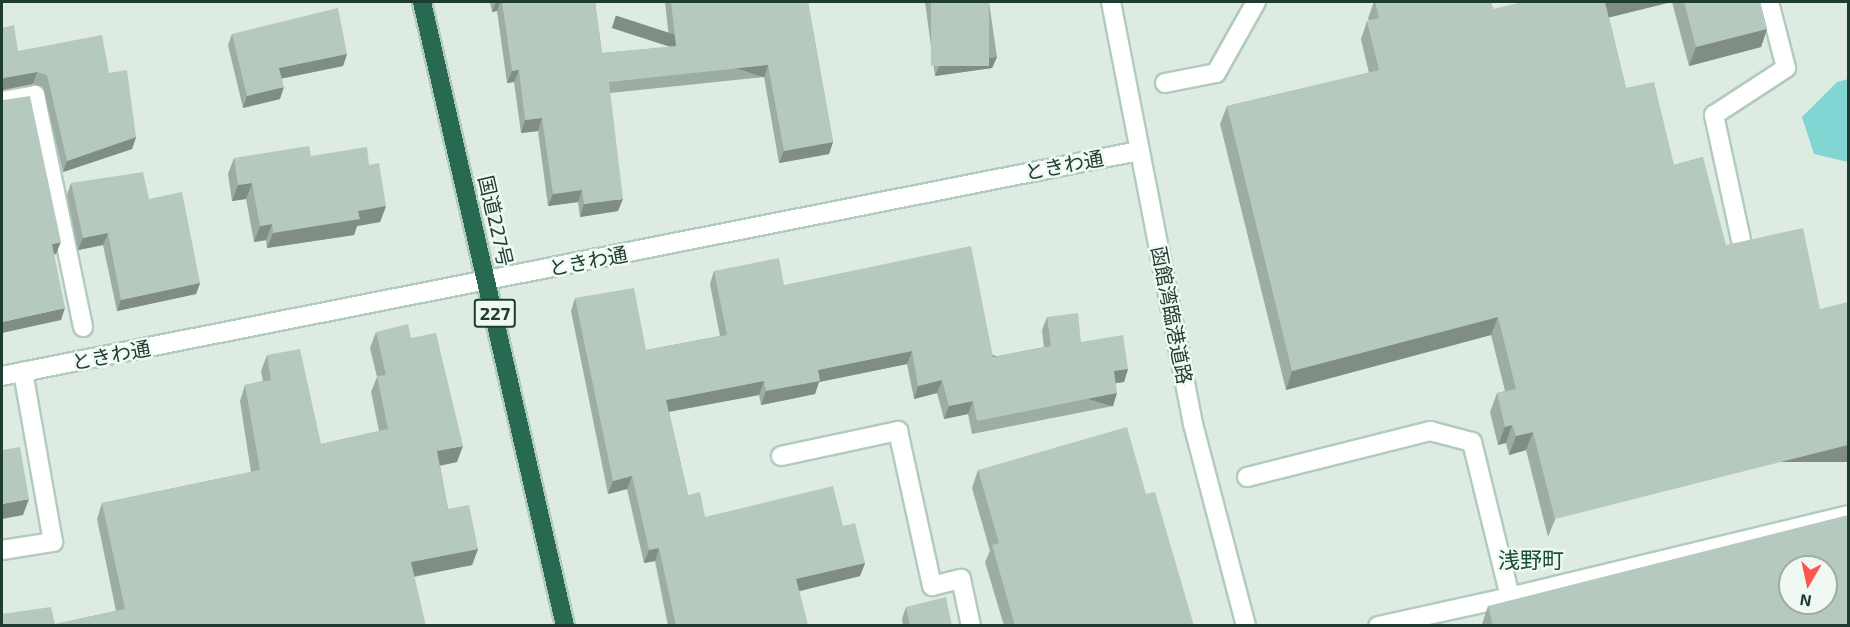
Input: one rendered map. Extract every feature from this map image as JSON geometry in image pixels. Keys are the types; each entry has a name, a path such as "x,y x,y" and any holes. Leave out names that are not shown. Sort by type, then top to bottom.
{"highway":[{"name":"国道227号","path":"422,2 565,626"}],"street":[{"name":"函館湾臨港道路","path":"1112,2 1138,151 1193,424 1245,626"},
{"path":"1166,83 1216,73 1256,2"},
{"path":"1741,240 1713,115 1786,68 1768,2"},
{"path":"2,100 35,95 83,327"},
{"name":"ときわ通","path":"2,376 1138,151"},
{"path":"2,550 53,542 23,372"},
{"path":"781,456 898,431 932,586 961,579 971,626"},
{"path":"1247,477 1430,431 1472,442 1510,597"},
{"path":"1378,626 1510,597 1848,514"}],"water":[{"path":"1848,79 1848,162 1814,154 1802,117 1837,82"}],"building":[{"path":"502,2 595,2 602,53 676,46 671,2 808,2 833,142 784,151 768,65 609,82 623,199 584,204 582,190 553,194 542,118 525,120 519,70 512,71"},
{"path":"931,2 989,2 989,66 931,66"},
{"path":"1375,2 1491,2 1493,9 1522,2 1605,2 1626,88 1654,82 1674,165 1703,157 1726,245 1803,228 1820,309 1848,302 1848,445 1555,519 1533,432 1516,436 1512,425 1505,427 1497,393 1516,389 1498,317 1292,371 1227,106 1379,70 1367,21 1379,18"},
{"path":"1684,2 1760,2 1767,29 1696,47"},
{"path":"338,8 347,54 279,68 284,87 247,96 232,34"},
{"path":"14,25 18,51 102,35 109,73 127,70 136,137 67,161 47,75 37,72 4,78 2,81 2,28"},
{"path":"30,96 61,242 52,244 65,308 2,322 2,99"},
{"path":"309,146 311,156 367,147 369,165 379,163 386,206 358,211 360,219 273,233 272,224 260,226 252,183 238,185 234,158"},
{"path":"143,172 149,199 182,192 200,283 121,300 108,233 83,238 71,183"},
{"path":"971,246 993,357 1051,346 1047,317 1078,313 1081,342 1123,335 1128,369 1114,371 1117,393 977,421 973,401 949,406 942,380 918,386 912,351 818,370 820,381 766,391 764,381 666,400 688,495 700,492 705,517 833,486 843,526 855,523 865,563 796,579 808,626 676,626 659,548 649,550 632,476 613,481 575,298 634,288 646,350 727,335 714,271 779,258 784,285"},
{"path":"408,324 411,338 436,333 463,446 437,451 448,509 469,505 478,549 411,562 426,626 2,626 2,614 51,607 55,624 125,609 102,503 260,470 245,385 271,380 267,355 300,349 321,444 388,429 377,376 386,375 376,332"},
{"path":"1127,427 1146,494 1155,492 1194,626 1015,626 992,545 999,543 978,470"},
{"path":"20,447 29,499 2,504 2,450"},
{"path":"1848,515 1848,626 1493,626 1488,606"},
{"path":"946,597 952,626 910,626 906,607"}],"district":[{"name":"浅野町","path":"1531,560"}]}
